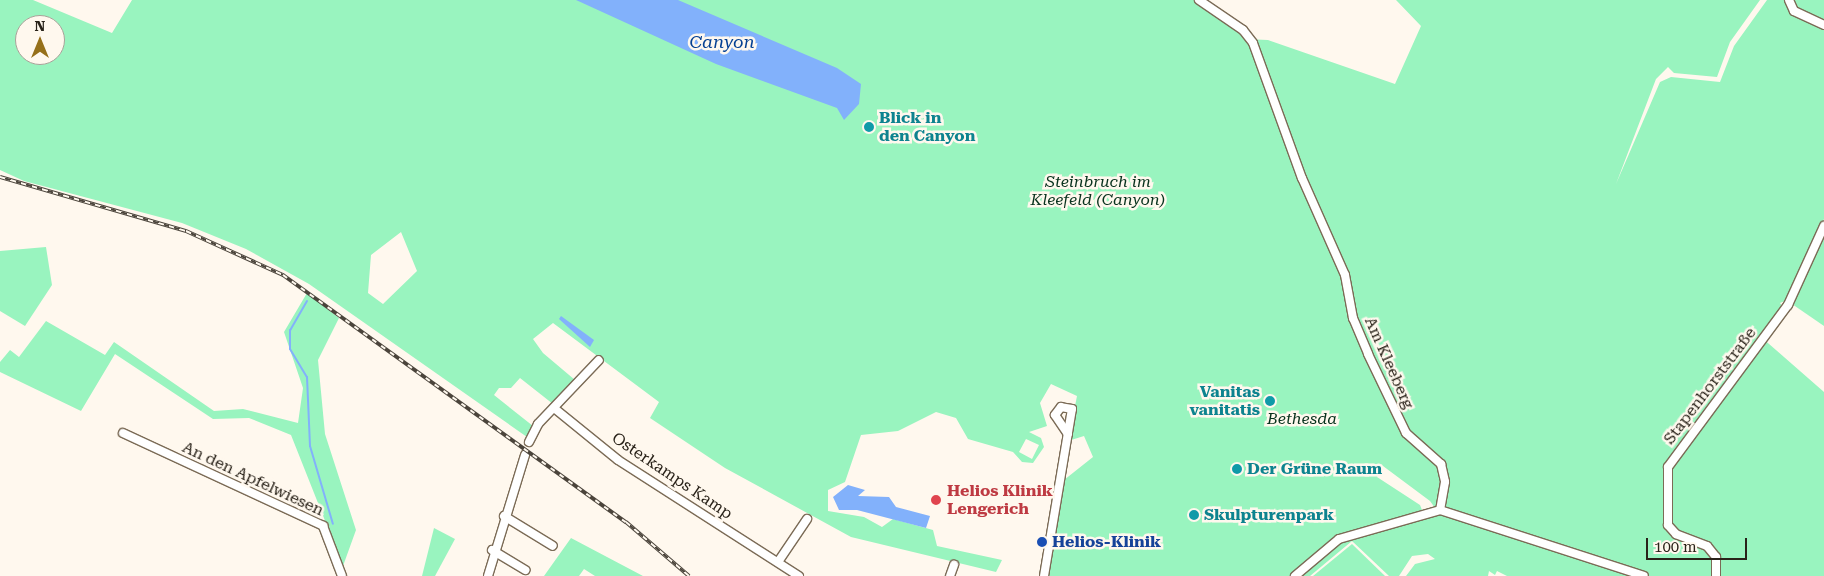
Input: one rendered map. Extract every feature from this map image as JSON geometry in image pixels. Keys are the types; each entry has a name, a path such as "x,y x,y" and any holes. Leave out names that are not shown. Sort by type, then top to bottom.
{"street":[{"name":"Am Kleeberg","path":"1199,0 1243,30 1253,43 1302,178 1346,275 1353,318 1368,354 1406,434 1441,464 1445,482 1440,510"},
{"path":"1789,0 1794,11 1824,25"},
{"name":"Stapenhorststraße","path":"1716,576 1716,557 1707,546 1676,534 1668,525 1668,467 1788,305 1824,226"},
{"path":"529,442 554,408 599,360"},
{"name":"Osterkamps Kamp","path":"554,408 618,460 799,576"},
{"name":"An den Apfelwiesen","path":"122,434 323,526 342,576"},
{"path":"1044,576 1068,434"},
{"path":"488,576 492,550 525,455"},
{"path":"1294,576 1339,539 1440,510 1644,576"},
{"path":"504,516 553,546"},
{"path":"778,562 807,519"},
{"path":"492,550 525,570"},
{"path":"950,576 954,565"}],"green space":[{"path":"0,0 33,0 112,33 132,0 1194,0 1242,32 1244,39 1268,40 1395,84 1421,26 1396,0 1760,0 1730,42 1717,77 1674,73 1668,67 1656,79 1616,184 1660,82 1671,77 1720,82 1734,46 1767,0 1786,0 1793,14 1824,26 1824,219 1787,300 1780,303 1783,307 1761,337 1824,392 1824,576 1507,576 1497,571 1495,575 1489,571 1488,576 1406,576 1415,564 1435,559 1428,554 1412,556 1399,576 1389,576 1352,541 1310,576 1048,576 1064,480 1093,457 1084,436 1068,441 1077,396 1051,384 1040,403 1047,426 1029,432 1041,438 1044,447 1033,463 1022,462 1013,452 968,439 956,418 936,412 898,431 861,435 845,482 828,490 828,511 864,517 882,527 893,519 933,530 937,546 1002,560 996,572 851,537 725,468 650,418 659,402 553,323 533,339 543,353 575,380 553,404 520,378 511,388 499,388 494,395 533,426 527,437 309,284 246,249 182,223 24,181 0,170","holes":["401,232 417,271 383,304 368,293 371,255","1026,439 1039,445 1032,459 1019,452","1383,466 1430,501 1438,512 1424,515 1420,505 1377,477"]},
{"path":"1792,0 1824,0 1824,21 1798,10"},
{"path":"1824,234 1824,326 1792,304"},
{"path":"46,247 52,285 25,326 0,311 0,251"},
{"path":"307,293 339,318 318,360 325,434 356,530 343,566 291,435 249,418 213,419 115,354 81,411 0,372 0,362 10,350 19,357 46,321 105,355 114,342 214,411 243,409 298,423 303,388 284,332"},
{"path":"434,528 455,539 435,576 422,576"},
{"path":"571,538 643,576 595,576 584,569 579,576 544,576"},
{"path":"1352,544 1385,576 1313,576"}],"water":[{"name":"Canyon","path":"576,0 678,0 837,68 861,84 859,104 844,120 837,108 716,64"},
{"path":"561,316 594,340 590,347 559,319"},
{"path":"848,485 865,490 858,496 889,497 896,507 930,516 926,528 857,510 839,510 833,497"}],"waterway":[{"path":"307,301 290,330 290,349 307,377 310,446 333,524"}],"railway":[{"path":"0,177 186,231 283,275 626,522 689,576"}],"place":[{"name":"Blick in den Canyon","path":"869,127"},
{"name":"Vanitas vanitatis","path":"1270,401"},
{"name":"Der Grüne Raum","path":"1237,469"},
{"name":"Helios Klinik Lengerich","path":"936,500"},
{"name":"Skulpturenpark","path":"1194,515"},
{"name":"Helios-Klinik","path":"1042,542"}],"park label":[{"name":"Steinbruch im Kleefeld (Canyon)","path":"1098,191"},
{"name":"Bethesda","path":"1302,419"}]}
